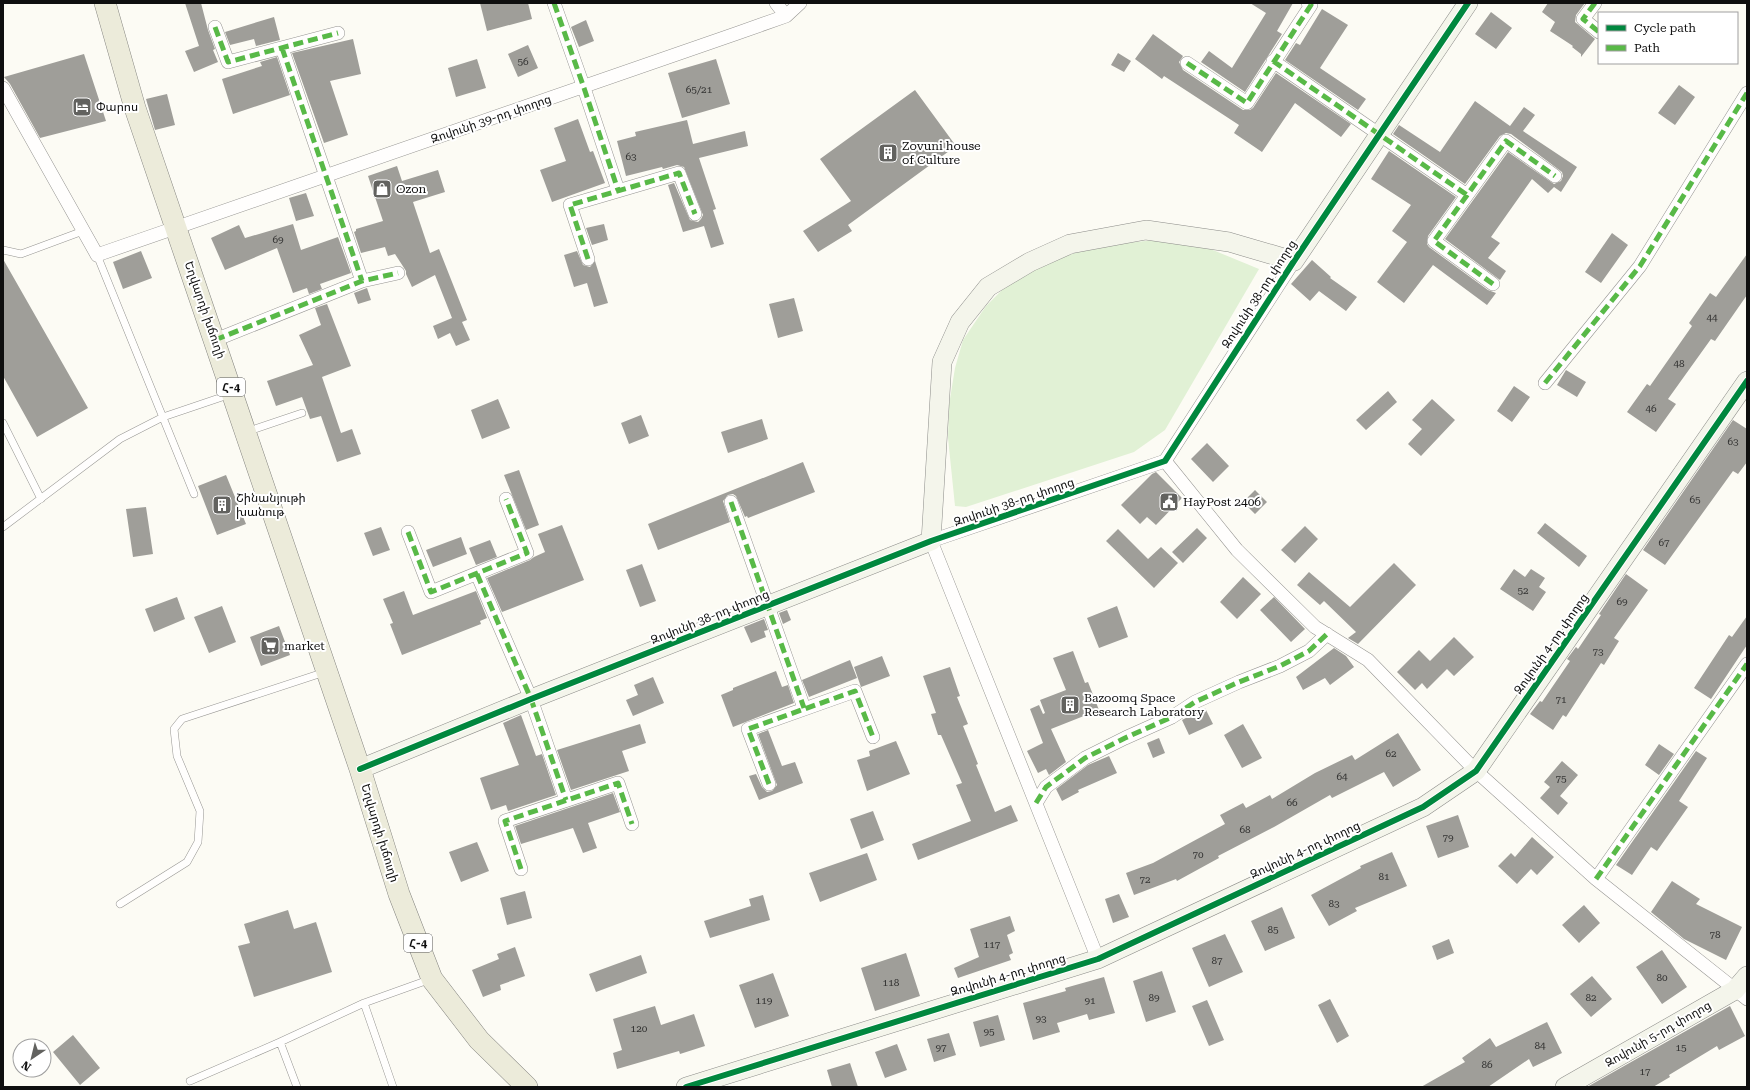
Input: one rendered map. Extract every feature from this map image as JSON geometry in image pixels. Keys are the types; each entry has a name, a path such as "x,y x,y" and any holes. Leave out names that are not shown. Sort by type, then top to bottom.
{"main road":[{"name":"Եղվարդի խճուղի","path":"105,3 135,108 177,227 360,769 400,894 432,979 479,1040 527,1087"}],"street":[{"path":"554,3 618,190"},
{"path":"776,3 786,16"},
{"name":"Զովունի 39-րդ փողոց","path":"97,255 325,175 584,88 786,16 800,3"},
{"path":"1187,63 1247,103 1311,5 1308,3"},
{"name":"Զովունի 38-րդ փողոց","path":"360,769 531,699 931,541 1165,461 1294,261 1468,3"},
{"path":"1595,3 1583,19 1598,31"},
{"path":"215,27 228,62 338,33"},
{"path":"282,48 362,281"},
{"path":"1273,62 1466,195"},
{"path":"3,88 97,255"},
{"path":"1545,383 1640,266 1747,93"},
{"path":"1493,284 1434,241 1506,141 1554,176"},
{"path":"588,259 570,204 679,173 695,214"},
{"path":"1098,958 931,541 942,362 960,322 988,287 1030,262 1070,244 1146,230 1230,242 1294,261"},
{"path":"215,340 362,281 398,273"},
{"name":"Զովունի 4-րդ փողոց","path":"686,1087 1098,958 1423,807 1476,771 1747,381"},
{"path":"1165,461 1237,550 1316,627 1368,660 1476,771 1596,879 1743,988"},
{"path":"408,532 431,592 527,553 506,499"},
{"path":"731,502 804,708"},
{"path":"477,574 531,699 566,800"},
{"path":"1036,803 1046,786 1085,758 1125,738 1172,718 1195,702 1239,682 1280,666 1309,651 1327,634"},
{"path":"1596,879 1747,664"},
{"path":"769,784 748,729 855,691 873,737"},
{"path":"521,869 505,821 618,783 632,824"},
{"name":"Զովունի 5-րդ փողոց","path":"1565,1087 1743,988"}],"lane":[{"path":"3,250 20,254 83,231"},
{"path":"97,255 194,494"},
{"path":"3,527 120,438 163,417 233,393"},
{"path":"246,432 302,413"},
{"path":"3,423 41,498"},
{"path":"120,904 187,862 198,842 200,811 177,756 174,729 182,719 327,672"},
{"path":"190,1081 280,1042 364,1003 432,979"},
{"path":"364,1003 393,1087"},
{"path":"280,1042 297,1087"}],"green space":[{"path":"1163,239 1208,248 1259,269 1165,430 1134,452 966,507 955,506 948,438 949,405 955,368 963,340 986,306 1002,290 1033,270 1061,258 1091,247"}],"building":[{"path":"185,3 201,3 215,49 213,50 218,62 194,72 185,51 199,46"},
{"path":"480,3 528,3 532,19 487,31"},
{"path":"1250,3 1293,3 1277,31 1282,34 1245,92 1201,62 1209,51 1232,68 1266,13"},
{"path":"1548,3 1585,3 1576,15 1575,22 1595,39 1581,57 1581,54 1572,47 1573,46 1550,31 1555,22 1542,12"},
{"path":"1322,9 1348,25 1320,68 1366,99 1358,110 1285,60 1296,43 1300,45"},
{"path":"1491,12 1512,28 1496,49 1475,34"},
{"path":"274,17 280,40 256,46 254,39 230,45 225,32"},
{"path":"586,20 594,41 579,47 571,27"},
{"path":"1153,34 1183,56 1179,62 1183,70 1243,110 1250,110 1253,108 1276,73 1351,124 1341,137 1295,103 1262,152 1234,133 1239,125 1164,76 1162,79 1135,59"},
{"path":"353,39 361,74 330,81 348,135 324,143 292,53"},
{"path":"528,45 538,68 518,77 508,54"},
{"path":"1118,53 1131,61 1124,72 1111,65"},
{"path":"84,54 106,121 40,138 10,84 4,77"},
{"path":"277,57 290,95 233,114 222,79 262,66 260,62"},
{"path":"477,59 486,88 456,97 448,68"},
{"path":"716,59 730,104 682,118 668,73"},
{"path":"1679,85 1695,97 1675,125 1658,113"},
{"name":"Zovuni house of Culture","path":"915,90 956,146 848,225 852,231 818,252 803,231 851,201 820,159"},
{"path":"167,94 175,125 155,130 146,99"},
{"path":"1475,101 1510,126 1524,107 1535,115 1523,131 1577,167 1561,192 1554,187 1548,193 1532,179 1491,237 1500,243 1488,258 1506,271 1500,280 1445,239 1508,152 1554,184 1561,181 1563,176 1562,172 1511,134 1506,133 1500,136 1465,184 1393,134 1399,125 1440,152"},
{"path":"578,119 590,152 593,151 605,183 552,202 540,170 566,161 554,128"},
{"path":"687,120 693,144 745,131 748,146 699,158 716,209 713,210 724,244 711,248 704,226 683,232 668,185 674,183 690,220 698,222 703,215 684,167 677,165 663,169 662,167 626,176 617,141 636,136 635,132"},
{"path":"1389,151 1456,197 1428,236 1427,244 1488,290 1496,293 1487,305 1433,265 1404,303 1377,282 1407,242 1392,231 1411,205 1371,179"},
{"path":"397,166 402,181 438,170 445,192 413,202 430,253 439,249 467,320 462,322 470,340 456,346 450,333 438,339 433,326 452,318 435,275 412,287 406,271 395,254 388,256 385,247 361,253 354,232 356,229 383,221 368,176"},
{"path":"306,193 314,216 296,221 289,198"},
{"path":"293,224 301,250 338,237 351,273 320,284 322,289 309,294 307,288 293,293 277,248 225,270 211,238 239,225 245,238"},
{"path":"604,224 608,240 592,245 586,228"},
{"path":"1612,233 1628,245 1601,283 1585,272"},
{"path":"141,251 152,278 123,289 113,262"},
{"path":"577,251 583,265 590,267 595,261 608,303 594,307 587,283 574,287 564,255"},
{"path":"1747,254 1747,295 1715,341 1711,339 1668,399 1676,404 1656,432 1627,412 1647,384 1650,386 1692,326 1689,323 1710,293 1716,297"},
{"path":"3,259 88,408 37,437 3,376"},
{"path":"1312,260 1331,277 1330,278 1357,297 1346,311 1319,291 1310,301 1291,284"},
{"path":"367,288 371,300 358,304 354,293"},
{"path":"794,298 803,331 778,338 769,304"},
{"path":"327,304 351,366 322,377 341,433 352,429 361,454 337,462 321,416 310,419 302,397 276,406 267,381 313,365 299,335 321,325 315,308"},
{"path":"1566,370 1586,382 1577,397 1557,385"},
{"path":"1514,386 1530,397 1512,422 1497,411"},
{"path":"1388,391 1397,402 1366,430 1356,420"},
{"path":"498,399 510,428 482,439 471,410"},
{"path":"1432,399 1455,420 1421,456 1408,444 1422,429 1412,420"},
{"path":"641,415 649,436 629,444 621,423"},
{"path":"762,419 768,439 728,453 721,432"},
{"path":"1733,420 1747,429 1747,462 1738,474 1733,471 1665,565 1643,550"},
{"path":"1207,443 1229,466 1213,482 1191,459"},
{"path":"803,462 815,492 748,518 747,516 745,517 736,496 733,494 728,495 723,501 730,522 658,550 648,524"},
{"path":"519,470 539,525 526,530 504,475"},
{"path":"1156,472 1182,498 1156,525 1147,517 1140,524 1121,505 1152,474"},
{"name":"Շինանյութի խանութ","path":"226,475 246,524 217,535 198,486"},
{"path":"1255,490 1267,502 1255,514 1243,502"},
{"path":"146,507 153,554 133,557 126,509"},
{"path":"1545,523 1587,556 1579,567 1537,533"},
{"path":"562,525 584,580 502,612 487,578 545,552 538,534"},
{"path":"1305,526 1318,539 1295,563 1281,550"},
{"path":"381,527 390,550 373,556 364,533"},
{"path":"1197,528 1207,538 1183,563 1172,552"},
{"path":"1118,529 1148,559 1161,547 1178,563 1154,588 1106,541"},
{"path":"461,537 467,554 433,567 426,550"},
{"path":"490,540 497,557 476,565 469,548"},
{"path":"1394,563 1416,585 1358,644 1348,638 1356,632 1324,601 1320,605 1297,585 1309,572 1350,607"},
{"path":"642,564 656,601 640,607 626,570"},
{"path":"1514,569 1525,577 1531,569 1545,578 1539,587 1546,592 1533,611 1500,589"},
{"path":"1626,574 1648,590 1614,638 1619,641 1604,665 1601,663 1566,717 1563,715 1553,730 1530,714 1540,701 1542,702 1570,661 1567,659 1576,647 1578,649"},
{"path":"1243,577 1261,594 1237,619 1220,602"},
{"path":"404,591 413,615 476,591 487,618 480,621 481,624 402,655 390,624 393,623 383,599"},
{"path":"177,597 185,619 154,632 145,609"},
{"path":"1274,597 1305,629 1291,642 1260,610"},
{"path":"222,606 236,642 209,653 194,617"},
{"path":"1117,606 1128,637 1099,648 1087,618"},
{"path":"787,610 791,620 783,624 779,613"},
{"path":"1747,616 1747,645 1711,699 1694,688 1729,635 1732,637"},
{"path":"764,619 768,630 764,631 766,637 751,643 744,627"},
{"path":"279,626 290,655 261,666 250,637"},
{"path":"1454,637 1474,657 1454,676 1447,669 1427,689 1422,683 1415,690 1397,672 1419,650 1430,661"},
{"path":"1334,648 1346,656 1354,667 1330,685 1325,678 1303,690 1296,677"},
{"path":"1073,651 1085,683 1088,682 1099,710 1051,729 1066,762 1049,775 1046,769 1038,773 1027,751 1043,743 1030,709 1039,705 1043,714 1045,713 1040,700 1066,690 1053,658"},
{"path":"882,656 890,676 861,687 854,667"},
{"path":"850,660 857,678 809,697 802,680"},
{"path":"950,667 960,696 957,697 968,724 963,726 978,764 976,765 995,812 1011,805 1018,821 918,860 912,844 971,821 956,785 962,783 941,735 938,735 931,714 936,713 923,676"},
{"path":"776,671 782,687 788,685 794,703 733,727 721,695 733,690 733,688"},
{"path":"653,677 664,703 633,716 626,700 638,695 634,685"},
{"path":"1205,708 1213,724 1189,735 1182,720"},
{"path":"521,715 536,756 542,754 556,795 508,811 506,805 491,810 480,778 519,765 503,723"},
{"path":"640,724 646,743 622,751 629,771 571,790 557,750"},
{"path":"1243,724 1262,758 1242,768 1224,735"},
{"path":"768,730 782,766 795,762 803,783 759,800 749,776 756,774 762,787 767,792 772,791 777,785 758,734"},
{"path":"1398,733 1421,770 1393,787 1384,772 1332,798 1330,795 1274,827 1218,856 1219,858 1177,881 1176,879 1134,895 1126,873 1153,863 1225,824 1220,815 1243,803 1246,808 1270,795 1272,799 1315,773 1352,755 1355,760"},
{"path":"1159,738 1165,753 1153,758 1147,743"},
{"path":"896,741 910,774 867,791 857,760 870,756 869,751"},
{"path":"1659,744 1674,754 1659,775 1645,765"},
{"path":"1696,751 1707,758 1679,801 1688,807 1657,851 1651,847 1632,875 1616,865"},
{"path":"1109,756 1117,773 1078,790 1079,792 1062,801 1056,789 1088,765"},
{"path":"1562,761 1578,775 1560,796 1568,803 1558,815 1540,798 1550,787 1544,782"},
{"path":"613,793 620,812 588,823 597,848 583,853 573,828 521,844 515,826"},
{"path":"873,811 884,840 861,849 850,819"},
{"path":"1458,815 1469,847 1438,858 1426,826"},
{"path":"1532,837 1554,857 1537,875 1531,869 1517,884 1498,866 1511,853 1515,857"},
{"path":"477,842 489,871 461,882 449,852"},
{"path":"1392,852 1407,886 1355,908 1357,911 1329,926 1311,895 1361,868 1360,866"},
{"path":"867,853 877,880 820,902 809,873"},
{"path":"1672,881 1700,899 1696,904 1742,927 1726,960 1684,939 1651,912"},
{"path":"525,891 532,918 507,925 500,898"},
{"path":"1119,894 1129,917 1113,923 1105,899"},
{"path":"763,895 770,920 710,938 704,921 751,906 749,899"},
{"path":"1584,905 1600,923 1579,943 1562,925"},
{"path":"1282,907 1295,938 1265,951 1251,921"},
{"path":"288,910 294,929 316,922 332,972 254,997 238,946 250,943 244,924"},
{"path":"1010,916 1015,931 1007,935 1013,953 1009,955 1011,960 958,978 954,968 979,957 970,929"},
{"path":"1225,934 1243,972 1209,987 1192,948"},
{"path":"1449,939 1454,953 1437,960 1432,946"},
{"path":"515,947 525,976 500,985 501,990 483,997 472,970 499,959 497,954"},
{"path":"1662,950 1687,987 1662,1004 1636,967"},
{"path":"906,953 920,996 875,1011 861,968"},
{"path":"641,955 647,973 596,992 589,974"},
{"path":"1162,971 1176,1012 1146,1022 1133,981"},
{"path":"773,973 789,1016 755,1028 739,985"},
{"path":"1592,976 1612,999 1591,1017 1570,994"},
{"path":"1104,977 1115,1013 1089,1020 1087,1014 1057,1023 1060,1032 1033,1040 1023,1003 1066,991 1065,988"},
{"path":"1330,999 1349,1036 1337,1043 1318,1005"},
{"path":"1207,1000 1224,1040 1209,1046 1192,1006"},
{"path":"655,1006 661,1025 694,1014 705,1046 680,1054 679,1051 617,1069 613,1053 622,1050 613,1019"},
{"path":"1730,1006 1745,1036 1719,1050 1717,1046 1669,1075 1670,1077 1653,1087 1587,1087"},
{"path":"998,1015 1005,1040 980,1047 973,1022"},
{"path":"1547,1022 1562,1053 1533,1067 1529,1059 1488,1087 1421,1087 1465,1062 1462,1058 1490,1038 1496,1047"},
{"path":"949,1033 956,1055 934,1062 927,1039"},
{"path":"73,1035 100,1068 80,1085 53,1052"},
{"path":"897,1044 907,1070 885,1078 875,1052"},
{"path":"850,1063 858,1087 832,1087 827,1070"}],"marked path":[{"path":"554,3 618,190"},
{"path":"1187,63 1247,103 1311,5 1308,3"},
{"path":"1595,3 1583,19 1598,31"},
{"path":"215,27 228,62 338,33"},
{"path":"282,48 362,281"},
{"path":"1273,61 1467,195"},
{"path":"1545,383 1640,266 1747,93"},
{"path":"1493,284 1434,241 1506,141 1555,176"},
{"path":"588,259 570,205 679,173 695,214"},
{"path":"215,340 362,281 398,273"},
{"path":"408,532 431,592 527,553 506,499"},
{"path":"731,502 804,708"},
{"path":"477,574 531,699 566,800"},
{"path":"1036,803 1046,787 1085,758 1172,717 1195,702 1239,682 1280,666 1309,651 1327,634"},
{"path":"1596,879 1747,664"},
{"path":"769,784 748,729 855,691 873,737"},
{"path":"521,869 505,821 618,783 632,824"}],"cycle path":[{"path":"360,769 531,699 931,541 1165,461 1294,261 1468,3"},
{"path":"686,1087 1098,959 1423,807 1476,771 1747,381"}],"place":[{"name":"Փարոս","path":"82,107"},
{"name":"Zovuni house of Culture","path":"888,153"},
{"name":"Ozon","path":"382,189"},
{"name":"HayPost 2406","path":"1169,502"},
{"name":"Շինանյութի խանութ","path":"222,505"},
{"name":"market","path":"270,646"},
{"name":"Bazoomq Space Research Laboratory","path":"1070,705"}]}
